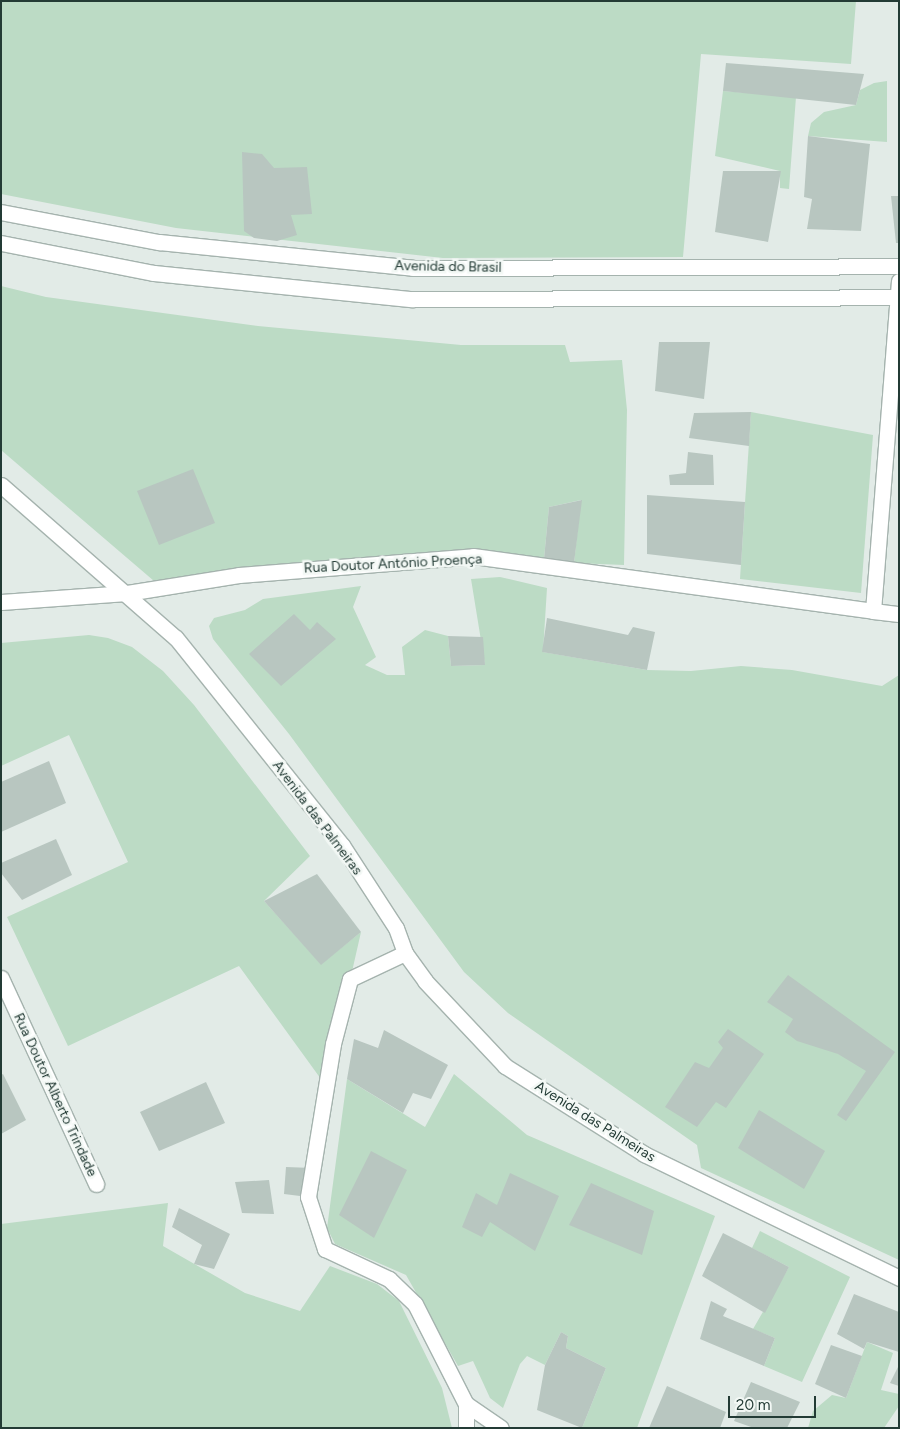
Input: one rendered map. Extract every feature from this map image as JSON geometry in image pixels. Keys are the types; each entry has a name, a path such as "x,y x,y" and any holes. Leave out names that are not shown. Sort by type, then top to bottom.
{"street":[{"name":"Avenida do Brasil","path":"1,212 159,242 413,268 899,266"},
{"path":"1,243 154,273 412,299 898,297"},
{"path":"873,611 899,281"},
{"name":"Avenida das Palmeiras","path":"1,485 127,593 176,638 342,846 396,928 405,953 425,981 505,1066 644,1154 899,1278"},
{"name":"Rua Doutor António Proença","path":"1,602 127,593 238,574 474,556 899,614"},
{"path":"405,953 350,979 333,1044 308,1197 325,1249 388,1279 415,1304 466,1404 466,1428"},
{"name":"Rua Doutor Alberto Trindade","path":"1,978 96,1184"},
{"path":"466,1404 500,1428"}],"green space":[{"path":"1,1 856,1 851,64 701,54 683,257 443,258 176,228 1,194"},
{"path":"887,81 887,142 808,136 811,123 824,112 856,105 860,90 874,83"},
{"path":"723,91 796,97 789,189 780,188 780,171 715,156"},
{"path":"1,286 46,297 258,326 461,345 565,345 570,362 622,360 627,410 624,565 574,563 581,500 549,507 544,559 473,556 161,587 1,450"},
{"path":"751,412 873,435 861,593 740,579"},
{"path":"500,577 547,588 543,652 647,670 691,671 741,666 792,670 882,686 899,675 899,1260 701,1168 697,1145 508,1013 464,972 289,734 213,639 209,626 214,618 245,610 263,599 361,586 353,607 376,657 365,665 387,675 405,675 402,647 425,630 448,636 451,666 485,665 471,579"},
{"path":"89,635 108,638 132,647 163,671 194,705 310,856 264,901 321,964 361,932 326,1086 239,966 68,1046 7,917 128,862 69,735 1,766 1,643"},
{"path":"454,1074 527,1135 715,1216 637,1428 582,1428 606,1368 566,1348 568,1336 561,1332 545,1365 527,1356 520,1364 503,1408 490,1398 473,1361 458,1366 406,1275 335,1244 327,1228 347,1079 425,1127"},
{"path":"168,1203 163,1246 245,1293 300,1311 330,1266 377,1284 399,1301 442,1388 452,1428 1,1428 1,1224"},
{"path":"760,1231 850,1277 802,1382 764,1366 775,1338 753,1329 789,1267 752,1248"},
{"path":"867,1342 893,1353 881,1390 899,1394 899,1406 884,1428 808,1428 813,1411 832,1395 846,1398"}],"building":[{"path":"726,63 864,74 856,105 723,91"},
{"path":"808,136 870,144 861,231 807,229 812,199 804,197"},
{"path":"242,152 262,154 274,168 307,167 312,214 291,215 297,235 277,241 254,238 244,231"},
{"path":"723,171 781,171 768,242 715,232"},
{"path":"891,196 899,196 899,243 896,243"},
{"path":"659,342 710,342 704,399 655,391"},
{"path":"751,412 749,446 689,438 694,413"},
{"path":"688,452 713,455 714,485 670,485 669,475 686,473"},
{"path":"193,469 215,523 159,545 137,491"},
{"path":"647,495 745,502 741,565 647,554"},
{"path":"582,500 574,563 544,559 549,507"},
{"path":"294,614 310,630 317,622 336,639 281,686 249,654"},
{"path":"547,618 628,635 633,627 655,632 647,670 542,652"},
{"path":"448,636 483,637 485,665 451,666"},
{"path":"49,761 66,803 1,832 1,782"},
{"path":"56,839 72,875 22,900 1,873 1,863"},
{"path":"317,874 361,932 321,965 264,901"},
{"path":"788,975 895,1052 846,1121 837,1115 866,1071 838,1054 797,1041 785,1032 793,1019 767,1002"},
{"path":"728,1029 764,1054 726,1108 716,1102 697,1127 665,1107 695,1062 709,1068 723,1048 718,1042"},
{"path":"384,1030 448,1065 431,1099 413,1093 403,1113 347,1079 354,1039 378,1048"},
{"path":"3,1074 26,1120 1,1134 1,1075"},
{"path":"206,1082 225,1123 159,1151 140,1112"},
{"path":"759,1110 825,1151 804,1189 738,1148"},
{"path":"371,1151 407,1170 374,1238 339,1215"},
{"path":"286,1167 312,1168 308,1197 284,1194"},
{"path":"510,1173 559,1196 535,1251 490,1222 482,1237 462,1227 476,1193 497,1205"},
{"path":"269,1180 274,1214 242,1213 235,1182"},
{"path":"591,1183 654,1211 642,1255 569,1225"},
{"path":"179,1208 230,1234 214,1269 194,1264 202,1245 172,1227"},
{"path":"723,1233 789,1267 765,1313 702,1276"},
{"path":"854,1294 899,1312 899,1352 867,1342 864,1349 837,1334"},
{"path":"711,1301 727,1309 723,1316 775,1338 764,1366 700,1339"},
{"path":"561,1332 568,1336 566,1348 606,1368 582,1428 537,1410 545,1365"},
{"path":"831,1345 862,1356 846,1398 815,1384"},
{"path":"899,1365 899,1386 890,1383"},
{"path":"751,1382 800,1402 787,1428 754,1428 734,1421"},
{"path":"667,1386 726,1412 720,1428 649,1428"}]}
